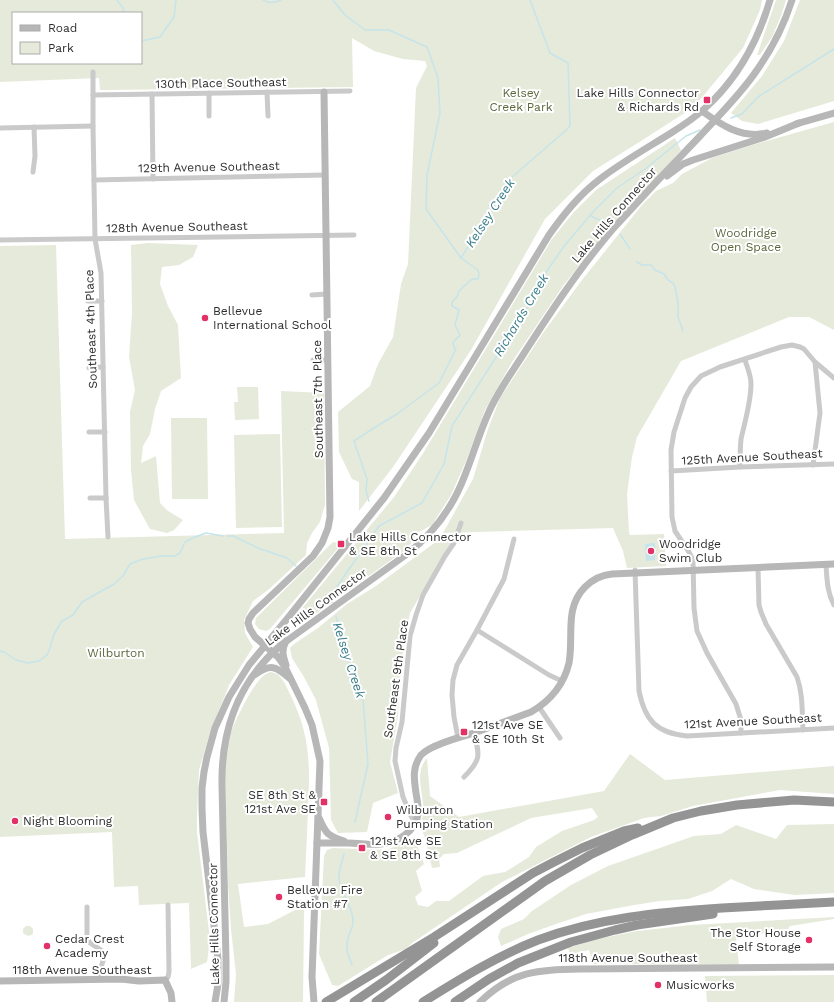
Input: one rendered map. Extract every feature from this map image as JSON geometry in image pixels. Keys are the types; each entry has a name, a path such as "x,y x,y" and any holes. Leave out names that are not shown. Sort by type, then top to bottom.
{"highway":[{"path":"376,1002 545,881 590,854 632,835 674,818 737,804 794,800 834,802"},
{"path":"326,1002 434,937 533,873 582,848 624,831 663,822"},
{"path":"424,1002 467,975 511,952 538,940 597,923 655,913 834,902"},
{"path":"455,1002 489,979 518,963 589,936 637,925 772,906"},
{"path":"354,1002 386,980 475,911"}],"main road":[{"name":"Lake Hills Connector","path":"215,1002 218,980 218,959 203,832 202,788 207,757 215,728 224,707 242,675 384,498 412,459 442,413 549,235 563,215 576,200 600,178 702,111 725,88 738,70 753,43 770,0"},
{"name":"Lake Hills Connector","path":"224,1002 226,961 222,758 230,721 240,695 264,660 272,652 408,554 431,533 448,509 460,488 484,421 492,404 530,343 585,263 614,229 742,90 761,65 786,16 792,0"},
{"name":"Southeast 7th Place","path":"291,680 278,657 256,637 250,629 248,623 250,616 260,605 313,556 322,543 328,528 330,517 324,92"},
{"path":"702,111 730,129 748,134 764,133 834,113"},
{"path":"654,185 692,160 765,137 799,123"},
{"path":"317,843 373,844 388,843 401,838 407,833 418,815 414,777 418,760 425,751 522,715 539,707 548,700 562,681 569,663 573,607 575,601 582,590 591,581 606,575 635,571 758,568 834,564"},
{"path":"287,640 282,652 291,680 312,725 320,761 312,977 314,1002"},
{"path":"251,678 265,668 273,668 282,672 291,680"},
{"path":"318,816 324,830 334,838 348,843"},
{"name":"118th Avenue Southeast","path":"480,1002 492,991 513,978 530,972 550,969 834,968"},
{"name":"118th Avenue Southeast","path":"0,981 121,979 139,981 165,980"},
{"path":"165,980 171,993 172,1002"}],"street":[{"name":"Southeast 4th Place","path":"93,72 92,126 95,239 101,273 104,432 108,537"},
{"name":"130th Place Southeast","path":"93,95 350,91"},
{"path":"267,92 268,116"},
{"path":"209,93 209,116"},
{"path":"152,94 153,179"},
{"path":"0,128 92,126"},
{"path":"33,172 35,156 34,127"},
{"name":"129th Avenue Southeast","path":"94,180 325,175"},
{"name":"128th Avenue Southeast","path":"0,240 354,235"},
{"path":"312,295 327,294"},
{"path":"88,301 102,301"},
{"path":"741,733 740,720 736,704 707,653 697,631 694,608 693,560 678,537 673,524 671,450 674,432 680,410 691,387 701,376 720,367 781,347 792,345 804,349 815,362 834,378"},
{"path":"313,360 328,360"},
{"path":"740,467 741,440 751,383 745,360"},
{"path":"813,465 820,413 815,362"},
{"path":"89,368 103,367"},
{"path":"89,432 104,432"},
{"name":"125th Avenue Southeast","path":"671,471 834,464"},
{"path":"90,498 106,498"},
{"name":"Southeast 9th Place","path":"415,822 403,798 395,761 396,748 402,722 410,636 423,595 454,543 462,523"},
{"path":"458,738 453,707 453,680 457,665 504,579 514,538"},
{"path":"826,565 828,590 834,605"},
{"path":"758,568 759,605 766,624 797,677 801,694 803,730"},
{"name":"121st Avenue Southeast","path":"635,571 639,691 644,709 657,727 664,731 687,736 834,728"},
{"path":"477,630 549,675 562,681"},
{"path":"539,707 560,738"},
{"path":"464,777 473,768 478,758 479,750 474,733"},
{"path":"165,980 168,977 169,972 168,905"},
{"path":"87,907 87,938 90,943 103,953 101,980"}],"green space":[{"name":"Kelsey Creek Park","path":"0,0 762,0 760,10 743,48 694,107 593,171 545,219 471,350 393,467 359,511 359,482 352,479 339,452 338,412 370,386 378,364 393,337 401,284 408,264 416,88 427,66 425,61 403,59 374,51 352,38 353,87 100,90 99,78 0,82"},
{"path":"776,0 786,0 772,37 760,55 757,55"},
{"path":"800,0 834,0 834,101 758,124 742,121 731,113 762,76 784,41"},
{"name":"Woodridge Open Space","path":"834,122 834,330 809,317 789,317 681,361 637,437 632,457 627,494 630,535 664,534 666,566 627,568 623,551 613,528 443,533 473,479 488,429 500,398 543,333 582,280 642,205 656,191 673,183 682,174 712,158"},
{"path":"675,138 681,150 604,234 563,286 512,362 485,410 466,461 451,495 432,525 417,533 408,548 300,625 294,618 394,497 422,455 552,239 573,213 596,190"},
{"path":"148,243 198,245 193,257 179,265 162,267 160,284 168,306 178,325 181,378 161,391 155,409 150,434 143,446 141,463 156,456 160,503 168,511 183,520 174,530 167,533 150,529 134,500 131,470 130,412 135,390 129,357 132,313 131,245"},
{"name":"Wilburton","path":"56,245 65,539 284,533 281,391 324,393 325,505 320,522 307,543 306,555 268,590 253,601 244,620 245,633 253,647 229,685 210,733 199,770 197,832 210,940 207,962 191,969 189,903 139,905 138,886 114,887 112,832 0,837 0,246"},
{"path":"237,387 258,387 259,419 235,420 234,402 238,402"},
{"path":"171,418 207,418 208,499 172,499"},
{"path":"280,434 282,527 236,528 234,435"},
{"path":"453,540 410,613 401,663 398,716 390,762 398,793 373,803 367,832 338,833 331,820 329,748 316,700 292,658 290,648 318,628 347,604 376,586 437,541"},
{"path":"333,542 338,543 339,547 270,629 266,631 259,629 255,624 256,618"},
{"path":"271,672 277,674 283,681 297,709 308,751 309,779 305,877 238,884 244,927 268,924 297,909 304,908 303,1002 234,1002 236,974 228,884 225,770 226,754 231,732 246,700 259,680"},
{"path":"630,754 665,780 834,766 834,794 780,790 693,806 661,816 644,818 591,837 502,882 412,943 406,949 388,955 338,986 332,985 319,954 324,856 327,850 333,848 386,850 399,845 408,839 416,842 424,864 416,871 422,891 415,897 418,905 428,907 436,901 449,901 483,876 505,872 529,857 536,847 562,831 594,820 598,817 592,808 531,818 457,853 444,854 439,859 440,867 432,868 425,838 420,825 423,817 423,809 420,774 423,763 427,758 430,796 459,817 604,791"},
{"path":"834,824 834,893 795,895 754,889 731,879 712,891 688,899 660,901 586,914 528,934 501,946 498,937 501,929 524,919 532,911 571,885 608,866 694,836 721,834 736,825 776,839 787,825"},
{"path":"834,917 834,919 790,926 788,929 736,938 739,965 593,964 589,950 570,955 568,948 598,939 637,931 691,925"},
{"path":"26,926 30,926 33,929 33,934 30,936 23,933 23,929"},
{"path":"834,975 834,1002 707,1002 705,976"}],"water":[{"path":"655,543 655,560 646,561 645,544"}],"waterway":[{"path":"117,0 123,8 124,12"},
{"path":"142,41 160,37 174,17 176,0"},
{"path":"263,0 272,3 281,0"},
{"path":"333,0 345,15 365,30 389,30 427,47 438,78 440,113 427,175 426,209 461,258"},
{"name":"Kelsey Creek","path":"369,501 366,491 367,479 354,441 397,414 439,383 456,349 454,348 453,342 460,335 455,325 459,310 452,306 452,302 457,297 459,291 472,279 478,279 479,275 478,270 461,258 512,177 570,126 568,63 550,53 530,0"},
{"name":"Richards Creek","path":"731,118 742,114 758,97 834,49"},
{"name":"Richards Creek","path":"333,603 331,594 379,526 422,503 444,464 452,426 530,304 544,275 565,245 593,212 617,188 645,169 686,136 700,130"},
{"path":"591,216 601,220 607,226"},
{"path":"620,234 630,249"},
{"path":"637,262 642,265 651,265 655,270 664,274 668,280 673,283 678,302 678,317 683,331"},
{"path":"0,651 16,660 28,663 39,661 47,655 54,634 62,621 73,615 82,602 114,584 123,576 130,564 143,559 162,556 175,556 180,553 185,542 206,533 223,536"},
{"path":"227,536 233,536 258,548 287,558 296,566"},
{"name":"Kelsey Creek","path":"336,616 340,637 363,699 368,764 355,822"},
{"name":"Kelsey Creek","path":"344,854 339,872 339,881 353,917 353,925 347,945 347,952 352,965"}],"place":[{"name":"Lake Hills Connector & Richards Rd","path":"707,100"},
{"name":"Bellevue International School","path":"205,318"},
{"name":"Lake Hills Connector & SE 8th St","path":"341,544"},
{"name":"Woodridge Swim Club","path":"651,551"},
{"name":"121st Ave SE & SE 10th St","path":"464,732"},
{"name":"SE 8th St & 121st Ave SE","path":"324,802"},
{"name":"Wilburton Pumping Station","path":"388,817"},
{"name":"Night Blooming","path":"15,821"},
{"name":"121st Ave SE & SE 8th St","path":"362,848"},
{"name":"Bellevue Fire Station #7","path":"279,897"},
{"name":"The Stor House Self Storage","path":"809,940"},
{"name":"Cedar Crest Academy","path":"47,946"},
{"name":"Musicworks","path":"658,985"}]}
